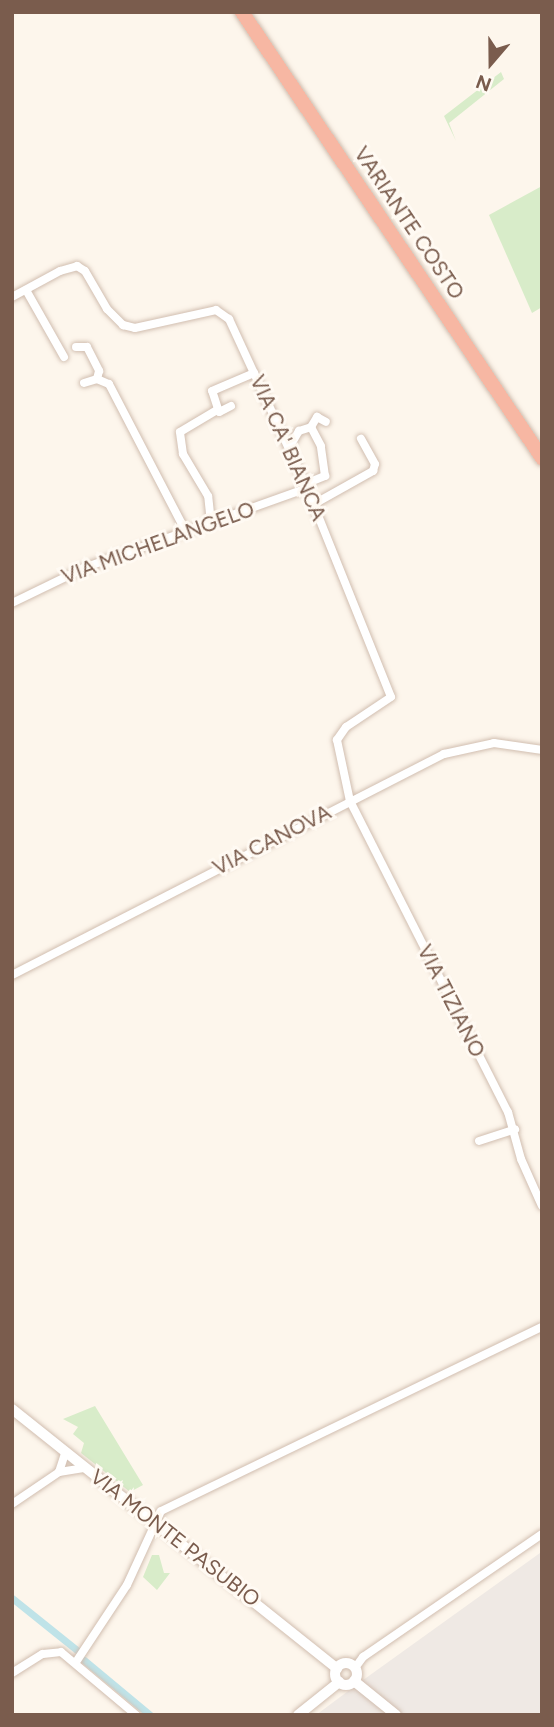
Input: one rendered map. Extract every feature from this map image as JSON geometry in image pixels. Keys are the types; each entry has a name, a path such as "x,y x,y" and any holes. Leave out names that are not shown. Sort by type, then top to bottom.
{"highway":[{"name":"VARIANTE COSTO","path":"242,12 542,457"}],"main road":[{"name":"VIA MONTE PASUBIO","path":"12,1409 337,1668"},
{"path":"339,1682 337,1668 346,1663 355,1668 354,1681"},
{"path":"298,1715 339,1682 354,1681 396,1715"}],"street":[{"name":"VIA CA' BIANCA","path":"12,297 77,266 91,278 114,318 129,327 221,311 229,319 314,504 391,698 351,723 337,740 350,801"},
{"path":"26,290 64,357"},
{"path":"76,347 87,346 99,371 97,379"},
{"path":"217,410 212,391 254,373"},
{"path":"84,383 97,379 111,387 186,532"},
{"path":"211,523 208,496 183,454 180,432 217,410 222,412 231,406"},
{"path":"289,448 299,431 311,427 317,417 326,422"},
{"path":"306,486 325,476 321,446 311,427"},
{"path":"314,504 373,471 375,464 361,439"},
{"name":"VIA MICHELANGELO","path":"12,603 83,568 306,486"},
{"name":"VIA CANOVA","path":"12,975 350,801 472,745 512,744 542,750"},
{"name":"VIA TIZIANO","path":"350,801 516,1129 521,1159 542,1206"},
{"path":"479,1141 516,1129"},
{"path":"76,1662 127,1585 154,1521 161,1511 542,1327"},
{"path":"59,1472 65,1452"},
{"path":"12,1504 59,1472 84,1468"},
{"path":"355,1668 363,1657 542,1534"},
{"path":"12,1673 53,1652 76,1662 136,1715"}],"shaded area":[{"path":"540,1553 542,1715 316,1715 359,1683"}],"green space":[{"path":"501,72 504,79 449,123 456,141 444,116"},
{"path":"542,186 542,307 532,313 489,215"},
{"path":"95,1406 143,1485 130,1492 81,1453 84,1443 73,1434 78,1427 63,1419"},
{"path":"152,1555 159,1555 164,1573 170,1573 157,1590 143,1577"}],"waterway":[{"path":"12,1598 77,1650"},
{"path":"84,1660 150,1715"}]}
